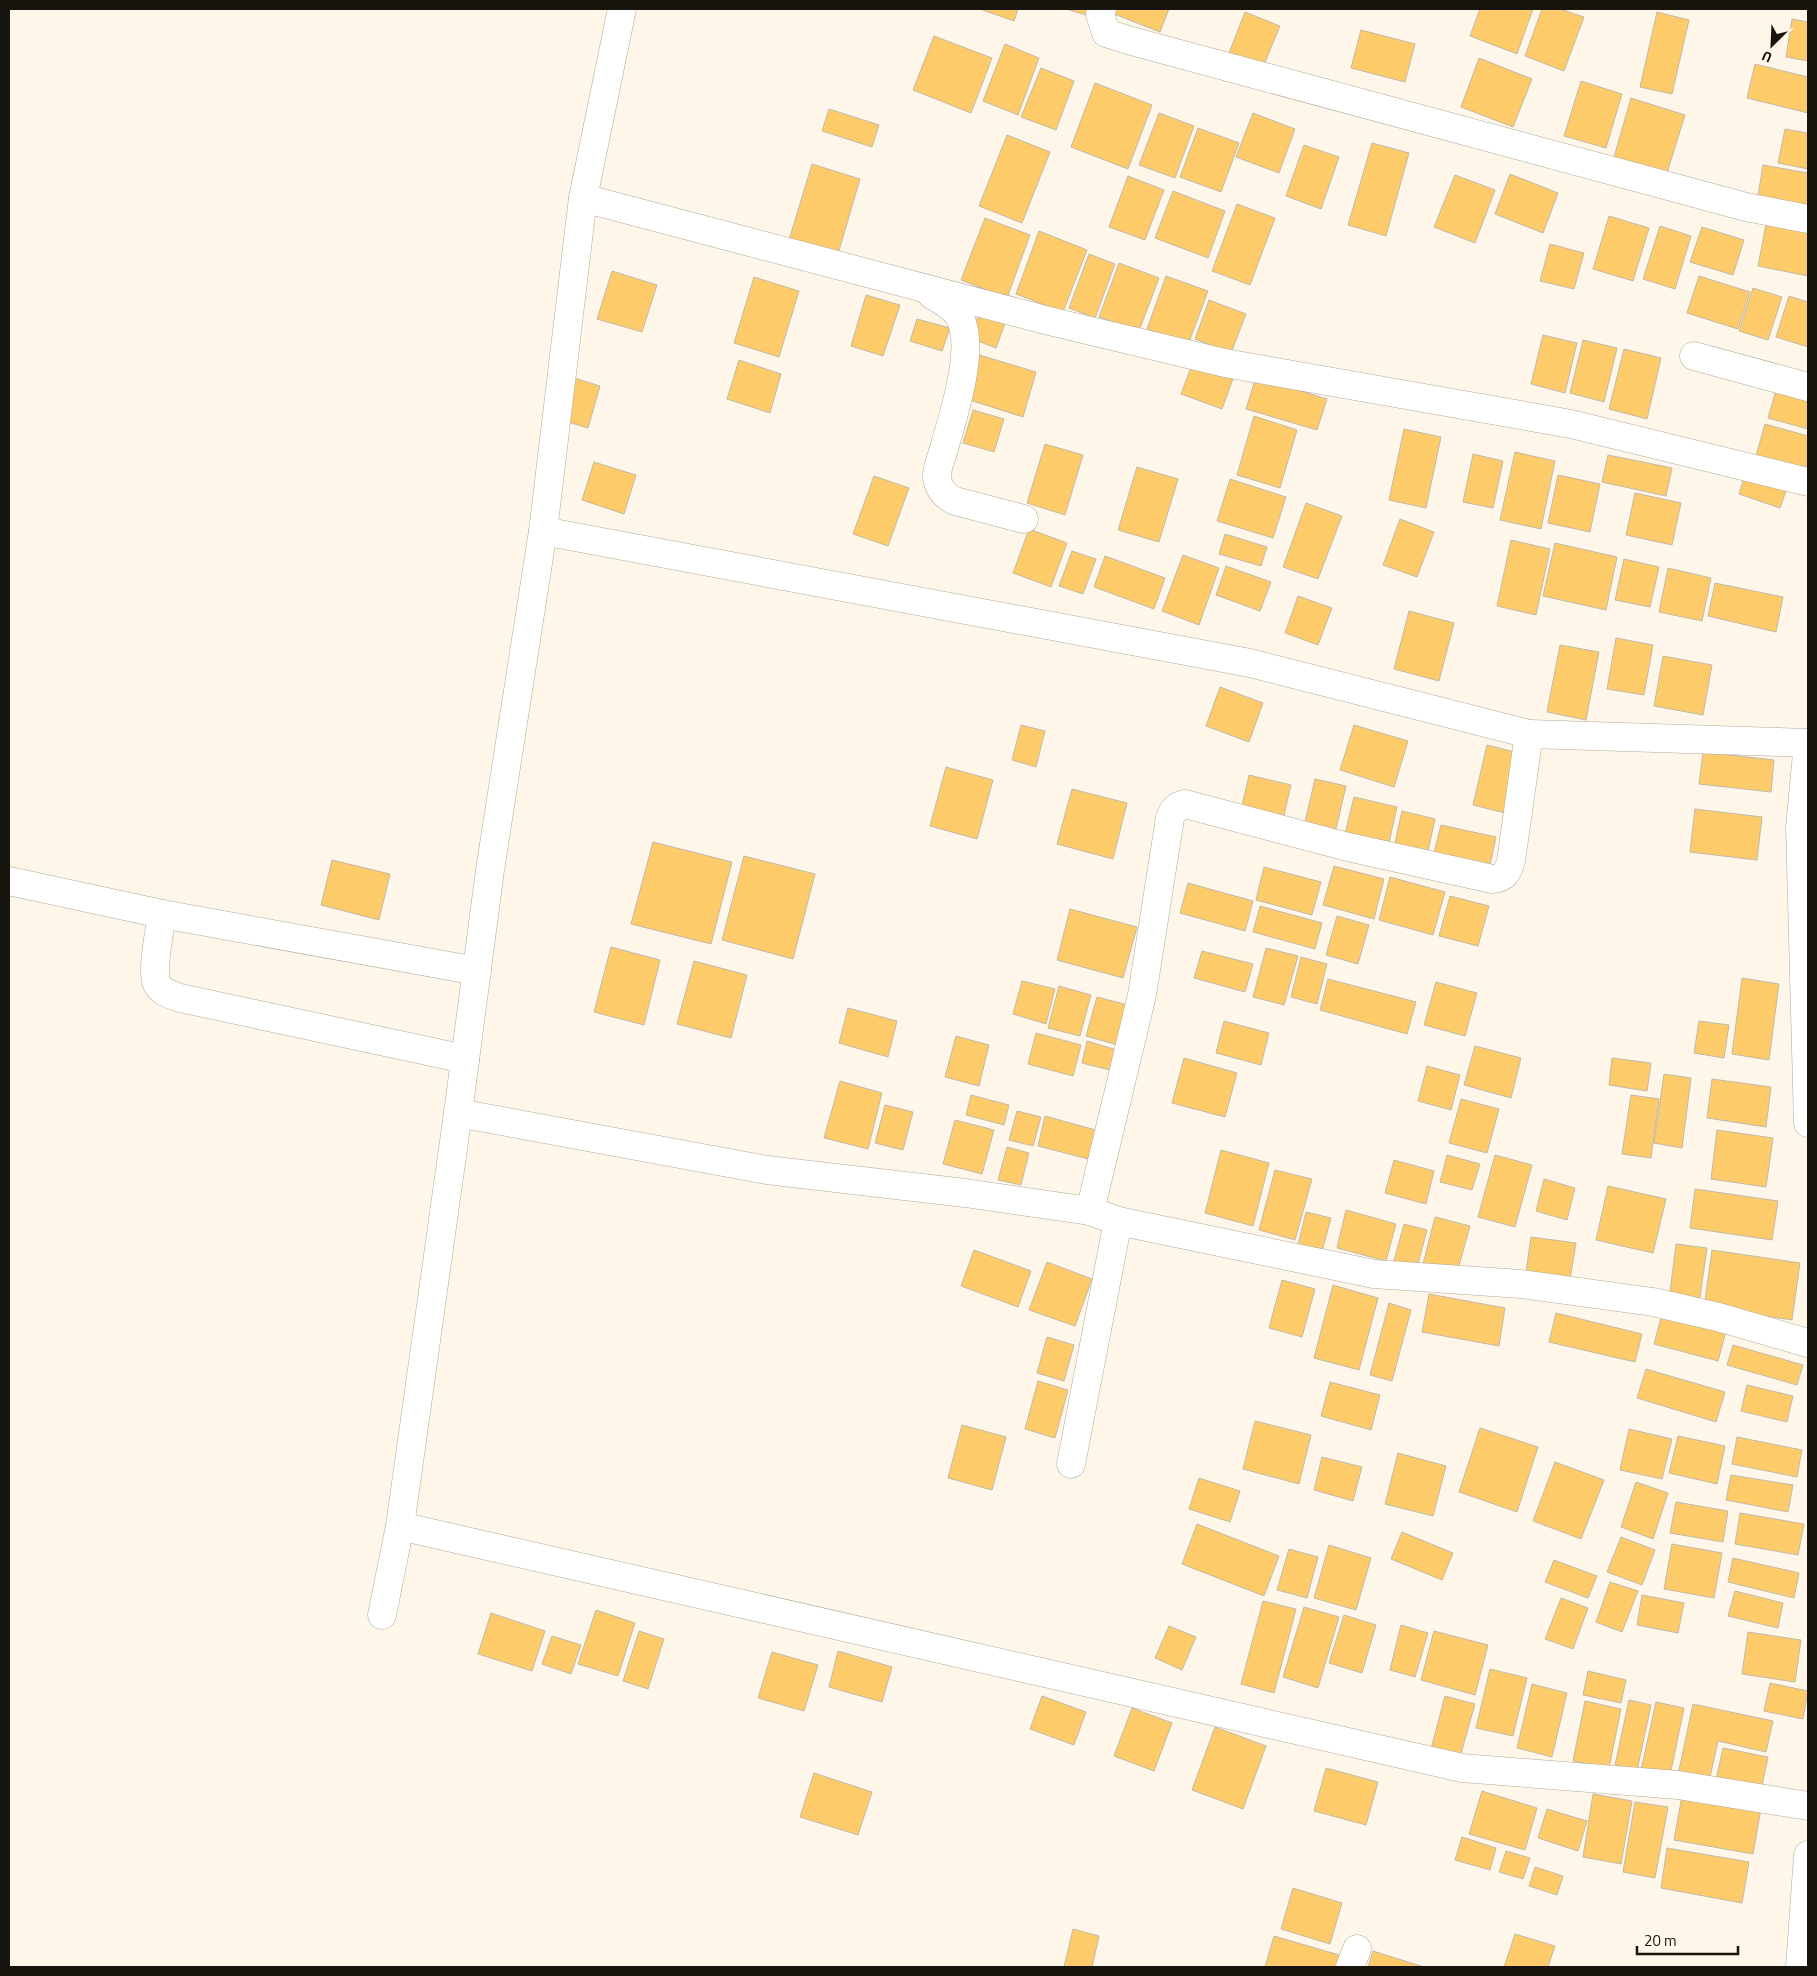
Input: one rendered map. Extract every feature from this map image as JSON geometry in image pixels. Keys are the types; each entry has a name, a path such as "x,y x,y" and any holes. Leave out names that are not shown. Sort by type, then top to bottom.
{"street":[{"path":"382,1615 400,1526 490,870 543,531 583,198 622,9"},
{"path":"1102,9 1100,14 1106,33 1128,40 1746,207 1808,219"},
{"path":"583,198 916,287 1225,363 1562,422 1808,482"},
{"path":"916,287 948,304 958,314 964,332 966,351 951,424 937,476 940,489 946,496 955,501 1024,519"},
{"path":"1694,356 1808,387"},
{"path":"543,531 1250,664 1529,734 1808,743 1800,826 1808,1123"},
{"path":"1090,1211 1142,995 1173,811 1178,805 1185,804 1358,849 1492,879 1502,878 1508,872 1511,861 1529,734"},
{"path":"9,882 162,914 477,970"},
{"path":"162,914 155,975 158,985 164,992 180,998 465,1060"},
{"path":"458,1113 768,1170 965,1193 1090,1211 1118,1221 1374,1274 1521,1284 1652,1302 1718,1317 1808,1343"},
{"path":"1071,1464 1118,1221"},
{"path":"400,1526 1462,1768 1678,1785 1808,1806"},
{"path":"1800,1967 1808,1855"}],"building":[{"path":"980,9 1018,9 1014,21"},
{"path":"1066,9 1092,9 1089,16"},
{"path":"1111,9 1169,9 1160,32 1109,12"},
{"path":"1480,9 1533,9 1517,54 1470,36"},
{"path":"1542,9 1560,9 1584,17 1564,71 1525,56"},
{"path":"1245,12 1280,26 1261,72 1227,58"},
{"path":"1657,12 1689,20 1672,94 1640,87"},
{"path":"1792,19 1808,22 1808,61 1786,57"},
{"path":"1361,30 1415,44 1405,82 1351,68"},
{"path":"934,36 992,58 971,113 913,90"},
{"path":"1005,44 1039,58 1018,115 983,101"},
{"path":"1479,58 1532,79 1513,127 1461,107"},
{"path":"1755,64 1808,77 1808,113 1747,98"},
{"path":"1041,68 1074,81 1056,130 1021,117"},
{"path":"1581,81 1622,94 1606,148 1564,136"},
{"path":"1095,83 1152,105 1128,169 1071,147"},
{"path":"1631,98 1685,115 1667,173 1614,157"},
{"path":"829,109 879,125 872,147 822,131"},
{"path":"1159,113 1194,126 1175,178 1139,165"},
{"path":"1253,113 1295,129 1279,173 1236,157"},
{"path":"1198,128 1239,143 1221,192 1180,177"},
{"path":"1785,129 1808,133 1808,169 1778,163"},
{"path":"1007,135 1050,152 1022,223 979,206"},
{"path":"1372,143 1409,153 1386,236 1348,225"},
{"path":"1304,145 1339,157 1321,209 1286,196"},
{"path":"812,164 860,179 838,254 789,240"},
{"path":"1763,165 1808,173 1808,212 1757,202"},
{"path":"1510,174 1558,193 1543,233 1495,214"},
{"path":"1455,175 1495,190 1475,243 1434,227"},
{"path":"1128,176 1164,190 1145,240 1109,227"},
{"path":"1173,191 1225,211 1208,258 1155,238"},
{"path":"1237,204 1275,218 1250,285 1212,271"},
{"path":"1609,216 1649,228 1633,281 1593,269"},
{"path":"985,218 1030,235 1007,298 961,280"},
{"path":"1766,224 1808,233 1808,276 1758,266"},
{"path":"1660,226 1691,236 1675,289 1643,279"},
{"path":"1702,227 1744,240 1733,275 1690,262"},
{"path":"1039,231 1087,250 1063,312 1016,294"},
{"path":"1550,244 1584,253 1574,289 1540,281"},
{"path":"1089,254 1115,264 1095,318 1069,308"},
{"path":"1119,263 1159,278 1139,331 1099,317"},
{"path":"612,271 657,285 642,332 597,319"},
{"path":"1166,276 1208,291 1188,345 1147,329"},
{"path":"1699,276 1750,292 1738,329 1687,313"},
{"path":"754,277 799,291 779,357 734,343"},
{"path":"1753,288 1782,297 1768,340 1739,331"},
{"path":"866,295 900,305 883,356 851,346"},
{"path":"1789,296 1808,302 1808,347 1776,337"},
{"path":"1209,300 1246,314 1231,353 1195,339"},
{"path":"981,308 1007,318 996,348 970,338"},
{"path":"917,319 950,328 942,351 910,341"},
{"path":"1543,335 1577,343 1565,393 1531,384"},
{"path":"1583,340 1617,348 1604,402 1570,393"},
{"path":"1624,349 1661,358 1647,419 1609,409"},
{"path":"976,354 1036,372 1023,417 963,398"},
{"path":"739,360 781,374 770,413 727,399"},
{"path":"1192,364 1233,379 1222,409 1181,394"},
{"path":"571,377 600,386 588,428 558,419"},
{"path":"1256,377 1327,399 1317,430 1246,409"},
{"path":"1779,380 1808,389 1808,429 1768,418"},
{"path":"973,410 1004,419 994,452 963,443"},
{"path":"1254,416 1297,430 1280,488 1237,475"},
{"path":"1765,424 1808,436 1808,471 1756,456"},
{"path":"1404,429 1441,437 1426,508 1389,500"},
{"path":"1045,444 1083,455 1065,515 1027,503"},
{"path":"1515,452 1555,461 1541,529 1500,520"},
{"path":"1473,454 1503,461 1493,508 1463,502"},
{"path":"1608,455 1672,468 1666,496 1602,482"},
{"path":"594,462 636,475 624,514 582,500"},
{"path":"1137,467 1178,479 1159,542 1118,530"},
{"path":"1746,471 1788,485 1780,508 1739,494"},
{"path":"1558,475 1600,484 1590,532 1548,523"},
{"path":"874,476 909,488 888,546 853,534"},
{"path":"1230,479 1286,497 1273,538 1217,521"},
{"path":"1635,493 1681,503 1672,545 1626,535"},
{"path":"1306,503 1342,516 1318,579 1283,567"},
{"path":"1400,519 1434,532 1417,577 1383,565"},
{"path":"1029,529 1067,543 1051,587 1013,573"},
{"path":"1225,534 1267,547 1261,566 1219,554"},
{"path":"1511,540 1550,549 1536,615 1497,606"},
{"path":"1555,543 1617,557 1606,610 1543,596"},
{"path":"1072,551 1096,559 1083,594 1059,586"},
{"path":"1183,555 1219,568 1199,625 1162,611"},
{"path":"1105,556 1165,578 1154,609 1094,587"},
{"path":"1624,559 1659,567 1650,607 1615,600"},
{"path":"1226,566 1271,582 1260,611 1216,595"},
{"path":"1668,568 1711,578 1702,621 1659,612"},
{"path":"1715,583 1783,597 1776,632 1708,616"},
{"path":"1298,596 1332,608 1318,645 1285,633"},
{"path":"1409,611 1454,623 1439,681 1394,669"},
{"path":"1616,638 1653,645 1644,695 1607,689"},
{"path":"1560,645 1599,652 1586,720 1547,712"},
{"path":"1663,656 1712,665 1703,715 1654,706"},
{"path":"1220,687 1263,703 1249,742 1206,726"},
{"path":"1021,725 1045,731 1036,767 1012,760"},
{"path":"1354,725 1408,741 1394,787 1340,770"},
{"path":"1487,745 1519,753 1505,813 1473,805"},
{"path":"1703,752 1774,760 1771,792 1699,784"},
{"path":"946,767 993,780 977,839 930,826"},
{"path":"1249,775 1291,785 1283,819 1241,810"},
{"path":"1315,779 1346,786 1336,829 1305,822"},
{"path":"1072,789 1127,803 1113,859 1057,844"},
{"path":"1354,797 1397,807 1387,852 1343,842"},
{"path":"1695,809 1762,817 1757,860 1690,852"},
{"path":"1402,811 1435,819 1426,860 1393,852"},
{"path":"1441,825 1496,837 1489,870 1433,857"},
{"path":"653,842 732,862 711,944 631,924"},
{"path":"744,856 815,874 793,959 722,940"},
{"path":"332,860 390,874 379,920 321,905"},
{"path":"1334,866 1384,879 1374,919 1323,905"},
{"path":"1264,867 1321,882 1312,915 1256,900"},
{"path":"1390,877 1445,892 1433,935 1379,920"},
{"path":"1188,883 1253,901 1245,931 1180,913"},
{"path":"1450,896 1489,906 1478,946 1439,936"},
{"path":"1260,906 1322,923 1315,949 1253,932"},
{"path":"1070,909 1137,927 1123,978 1057,960"},
{"path":"1337,916 1369,925 1358,964 1326,955"},
{"path":"611,947 660,960 644,1025 594,1012"},
{"path":"1266,948 1298,956 1284,1005 1253,997"},
{"path":"1202,951 1253,964 1245,992 1194,978"},
{"path":"1301,957 1327,964 1317,1004 1291,997"},
{"path":"694,961 747,975 731,1038 677,1024"},
{"path":"1742,978 1779,984 1769,1060 1732,1054"},
{"path":"1328,979 1416,1002 1407,1034 1320,1010"},
{"path":"1022,981 1055,989 1046,1024 1013,1014"},
{"path":"1436,982 1477,993 1465,1036 1424,1025"},
{"path":"1059,986 1091,995 1080,1036 1048,1028"},
{"path":"1097,997 1132,1006 1121,1046 1086,1036"},
{"path":"848,1008 897,1021 888,1057 839,1043"},
{"path":"1224,1021 1269,1033 1261,1065 1216,1053"},
{"path":"1699,1021 1729,1025 1724,1058 1694,1053"},
{"path":"1036,1033 1081,1045 1073,1076 1028,1064"},
{"path":"956,1036 989,1045 979,1086 945,1077"},
{"path":"1087,1041 1120,1051 1114,1071 1082,1063"},
{"path":"1475,1046 1521,1058 1511,1098 1464,1085"},
{"path":"1184,1058 1237,1073 1225,1117 1172,1103"},
{"path":"1612,1058 1651,1063 1647,1091 1609,1085"},
{"path":"1427,1066 1460,1075 1451,1110 1418,1101"},
{"path":"1664,1074 1691,1078 1682,1148 1654,1143"},
{"path":"1712,1079 1771,1087 1766,1127 1707,1118"},
{"path":"840,1081 882,1093 868,1149 824,1138"},
{"path":"971,1095 1009,1105 1004,1125 966,1115"},
{"path":"1631,1095 1659,1099 1651,1158 1622,1154"},
{"path":"1461,1099 1499,1109 1487,1153 1449,1143"},
{"path":"885,1105 913,1112 903,1150 875,1143"},
{"path":"1017,1111 1041,1117 1033,1146 1009,1140"},
{"path":"1045,1116 1103,1132 1096,1161 1038,1146"},
{"path":"955,1120 994,1130 982,1174 943,1164"},
{"path":"1717,1130 1773,1138 1766,1187 1711,1179"},
{"path":"1007,1147 1029,1153 1021,1185 998,1180"},
{"path":"1221,1150 1269,1163 1253,1226 1205,1213"},
{"path":"1447,1155 1480,1164 1472,1190 1440,1182"},
{"path":"1495,1155 1532,1165 1515,1227 1478,1217"},
{"path":"1394,1160 1434,1171 1426,1204 1385,1193"},
{"path":"1275,1170 1312,1179 1295,1240 1259,1230"},
{"path":"1544,1179 1575,1188 1567,1220 1536,1211"},
{"path":"1608,1186 1666,1199 1653,1253 1596,1240"},
{"path":"1695,1189 1778,1201 1772,1240 1690,1228"},
{"path":"1346,1210 1396,1224 1386,1261 1337,1248"},
{"path":"1306,1212 1331,1218 1321,1255 1297,1249"},
{"path":"1435,1217 1470,1226 1457,1273 1423,1264"},
{"path":"1404,1224 1427,1230 1415,1275 1392,1268"},
{"path":"1531,1237 1576,1243 1569,1285 1525,1279"},
{"path":"1676,1244 1707,1248 1699,1304 1669,1300"},
{"path":"974,1250 1031,1271 1018,1307 961,1286"},
{"path":"1712,1250 1800,1263 1792,1320 1704,1307"},
{"path":"1047,1262 1092,1279 1075,1326 1029,1310"},
{"path":"1282,1280 1315,1289 1302,1337 1269,1328"},
{"path":"1333,1285 1378,1298 1359,1370 1314,1358"},
{"path":"1429,1294 1505,1308 1499,1346 1422,1332"},
{"path":"1389,1303 1411,1310 1392,1381 1370,1375"},
{"path":"1556,1313 1642,1334 1635,1362 1549,1342"},
{"path":"1662,1314 1726,1331 1718,1361 1654,1344"},
{"path":"1047,1337 1074,1345 1064,1381 1037,1373"},
{"path":"1733,1345 1803,1365 1797,1385 1727,1365"},
{"path":"1646,1369 1725,1392 1716,1422 1637,1398"},
{"path":"1038,1381 1068,1390 1055,1438 1025,1429"},
{"path":"1330,1382 1380,1395 1371,1430 1321,1416"},
{"path":"1747,1385 1793,1396 1787,1422 1741,1411"},
{"path":"1255,1421 1311,1435 1299,1484 1243,1469"},
{"path":"962,1425 1006,1437 992,1490 948,1478"},
{"path":"1480,1428 1538,1447 1517,1512 1459,1492"},
{"path":"1629,1429 1672,1439 1662,1479 1620,1470"},
{"path":"1678,1436 1725,1446 1717,1484 1669,1473"},
{"path":"1737,1437 1802,1450 1797,1477 1732,1464"},
{"path":"1398,1453 1446,1466 1433,1516 1385,1504"},
{"path":"1322,1457 1362,1467 1353,1501 1314,1490"},
{"path":"1555,1462 1604,1480 1581,1539 1533,1521"},
{"path":"1731,1475 1793,1485 1788,1512 1726,1500"},
{"path":"1199,1478 1240,1491 1230,1522 1189,1509"},
{"path":"1636,1482 1668,1493 1653,1539 1621,1527"},
{"path":"1676,1502 1728,1511 1723,1542 1670,1533"},
{"path":"1740,1513 1804,1524 1798,1555 1735,1544"},
{"path":"1197,1524 1279,1556 1264,1596 1182,1564"},
{"path":"1402,1532 1453,1553 1442,1580 1391,1559"},
{"path":"1621,1537 1655,1550 1642,1585 1607,1572"},
{"path":"1672,1544 1722,1553 1714,1598 1664,1589"},
{"path":"1329,1545 1371,1558 1356,1610 1314,1598"},
{"path":"1289,1549 1318,1557 1307,1598 1277,1590"},
{"path":"1733,1558 1799,1573 1794,1598 1728,1582"},
{"path":"1554,1560 1597,1576 1588,1598 1545,1582"},
{"path":"1610,1582 1638,1591 1622,1632 1596,1622"},
{"path":"1735,1591 1783,1603 1778,1628 1728,1616"},
{"path":"1642,1595 1684,1603 1678,1633 1637,1625"},
{"path":"1561,1598 1588,1608 1573,1649 1545,1639"},
{"path":"1263,1601 1296,1609 1274,1693 1241,1684"},
{"path":"1304,1607 1339,1617 1318,1688 1283,1677"},
{"path":"596,1610 635,1623 618,1676 578,1664"},
{"path":"491,1613 545,1631 532,1671 478,1654"},
{"path":"1344,1615 1376,1625 1362,1673 1329,1663"},
{"path":"1401,1625 1428,1633 1415,1677 1390,1670"},
{"path":"1169,1626 1196,1637 1182,1670 1155,1658"},
{"path":"639,1631 664,1639 648,1689 623,1681"},
{"path":"1434,1631 1488,1645 1475,1695 1421,1680"},
{"path":"1748,1632 1801,1640 1795,1682 1742,1674"},
{"path":"552,1636 581,1645 571,1674 542,1664"},
{"path":"838,1651 892,1667 882,1702 829,1687"},
{"path":"772,1652 818,1665 804,1711 758,1698"},
{"path":"1490,1669 1527,1678 1513,1736 1476,1728"},
{"path":"1588,1671 1626,1680 1621,1703 1583,1695"},
{"path":"1770,1683 1808,1691 1803,1719 1764,1711"},
{"path":"1532,1684 1567,1693 1552,1757 1517,1748"},
{"path":"1042,1696 1086,1712 1074,1745 1030,1729"},
{"path":"1445,1696 1475,1704 1460,1757 1431,1749"},
{"path":"1629,1700 1651,1705 1637,1771 1615,1765"},
{"path":"1585,1701 1621,1709 1609,1768 1573,1761"},
{"path":"1656,1702 1684,1708 1670,1776 1641,1770"},
{"path":"1693,1704 1773,1721 1766,1752 1718,1741 1709,1782 1678,1775"},
{"path":"1132,1708 1172,1723 1154,1771 1114,1756"},
{"path":"1215,1727 1266,1746 1243,1809 1192,1790"},
{"path":"1723,1748 1768,1757 1761,1790 1716,1780"},
{"path":"1326,1768 1378,1782 1366,1825 1314,1811"},
{"path":"814,1773 872,1792 858,1835 800,1817"},
{"path":"1683,1790 1762,1803 1753,1854 1674,1840"},
{"path":"1482,1791 1537,1808 1525,1850 1469,1834"},
{"path":"1593,1794 1632,1801 1621,1864 1583,1857"},
{"path":"1635,1802 1668,1807 1655,1878 1623,1872"},
{"path":"1547,1809 1587,1821 1578,1851 1538,1838"},
{"path":"1462,1837 1496,1848 1490,1870 1455,1860"},
{"path":"1667,1848 1749,1862 1742,1903 1661,1888"},
{"path":"1506,1851 1530,1858 1523,1879 1499,1872"},
{"path":"1535,1867 1563,1876 1557,1895 1529,1886"},
{"path":"1293,1888 1342,1903 1330,1944 1281,1929"},
{"path":"1073,1929 1099,1936 1092,1967 1064,1967"},
{"path":"1515,1934 1555,1946 1548,1967 1504,1967"},
{"path":"1274,1936 1346,1957 1343,1967 1265,1967"},
{"path":"1373,1951 1421,1966 1368,1967"}]}
